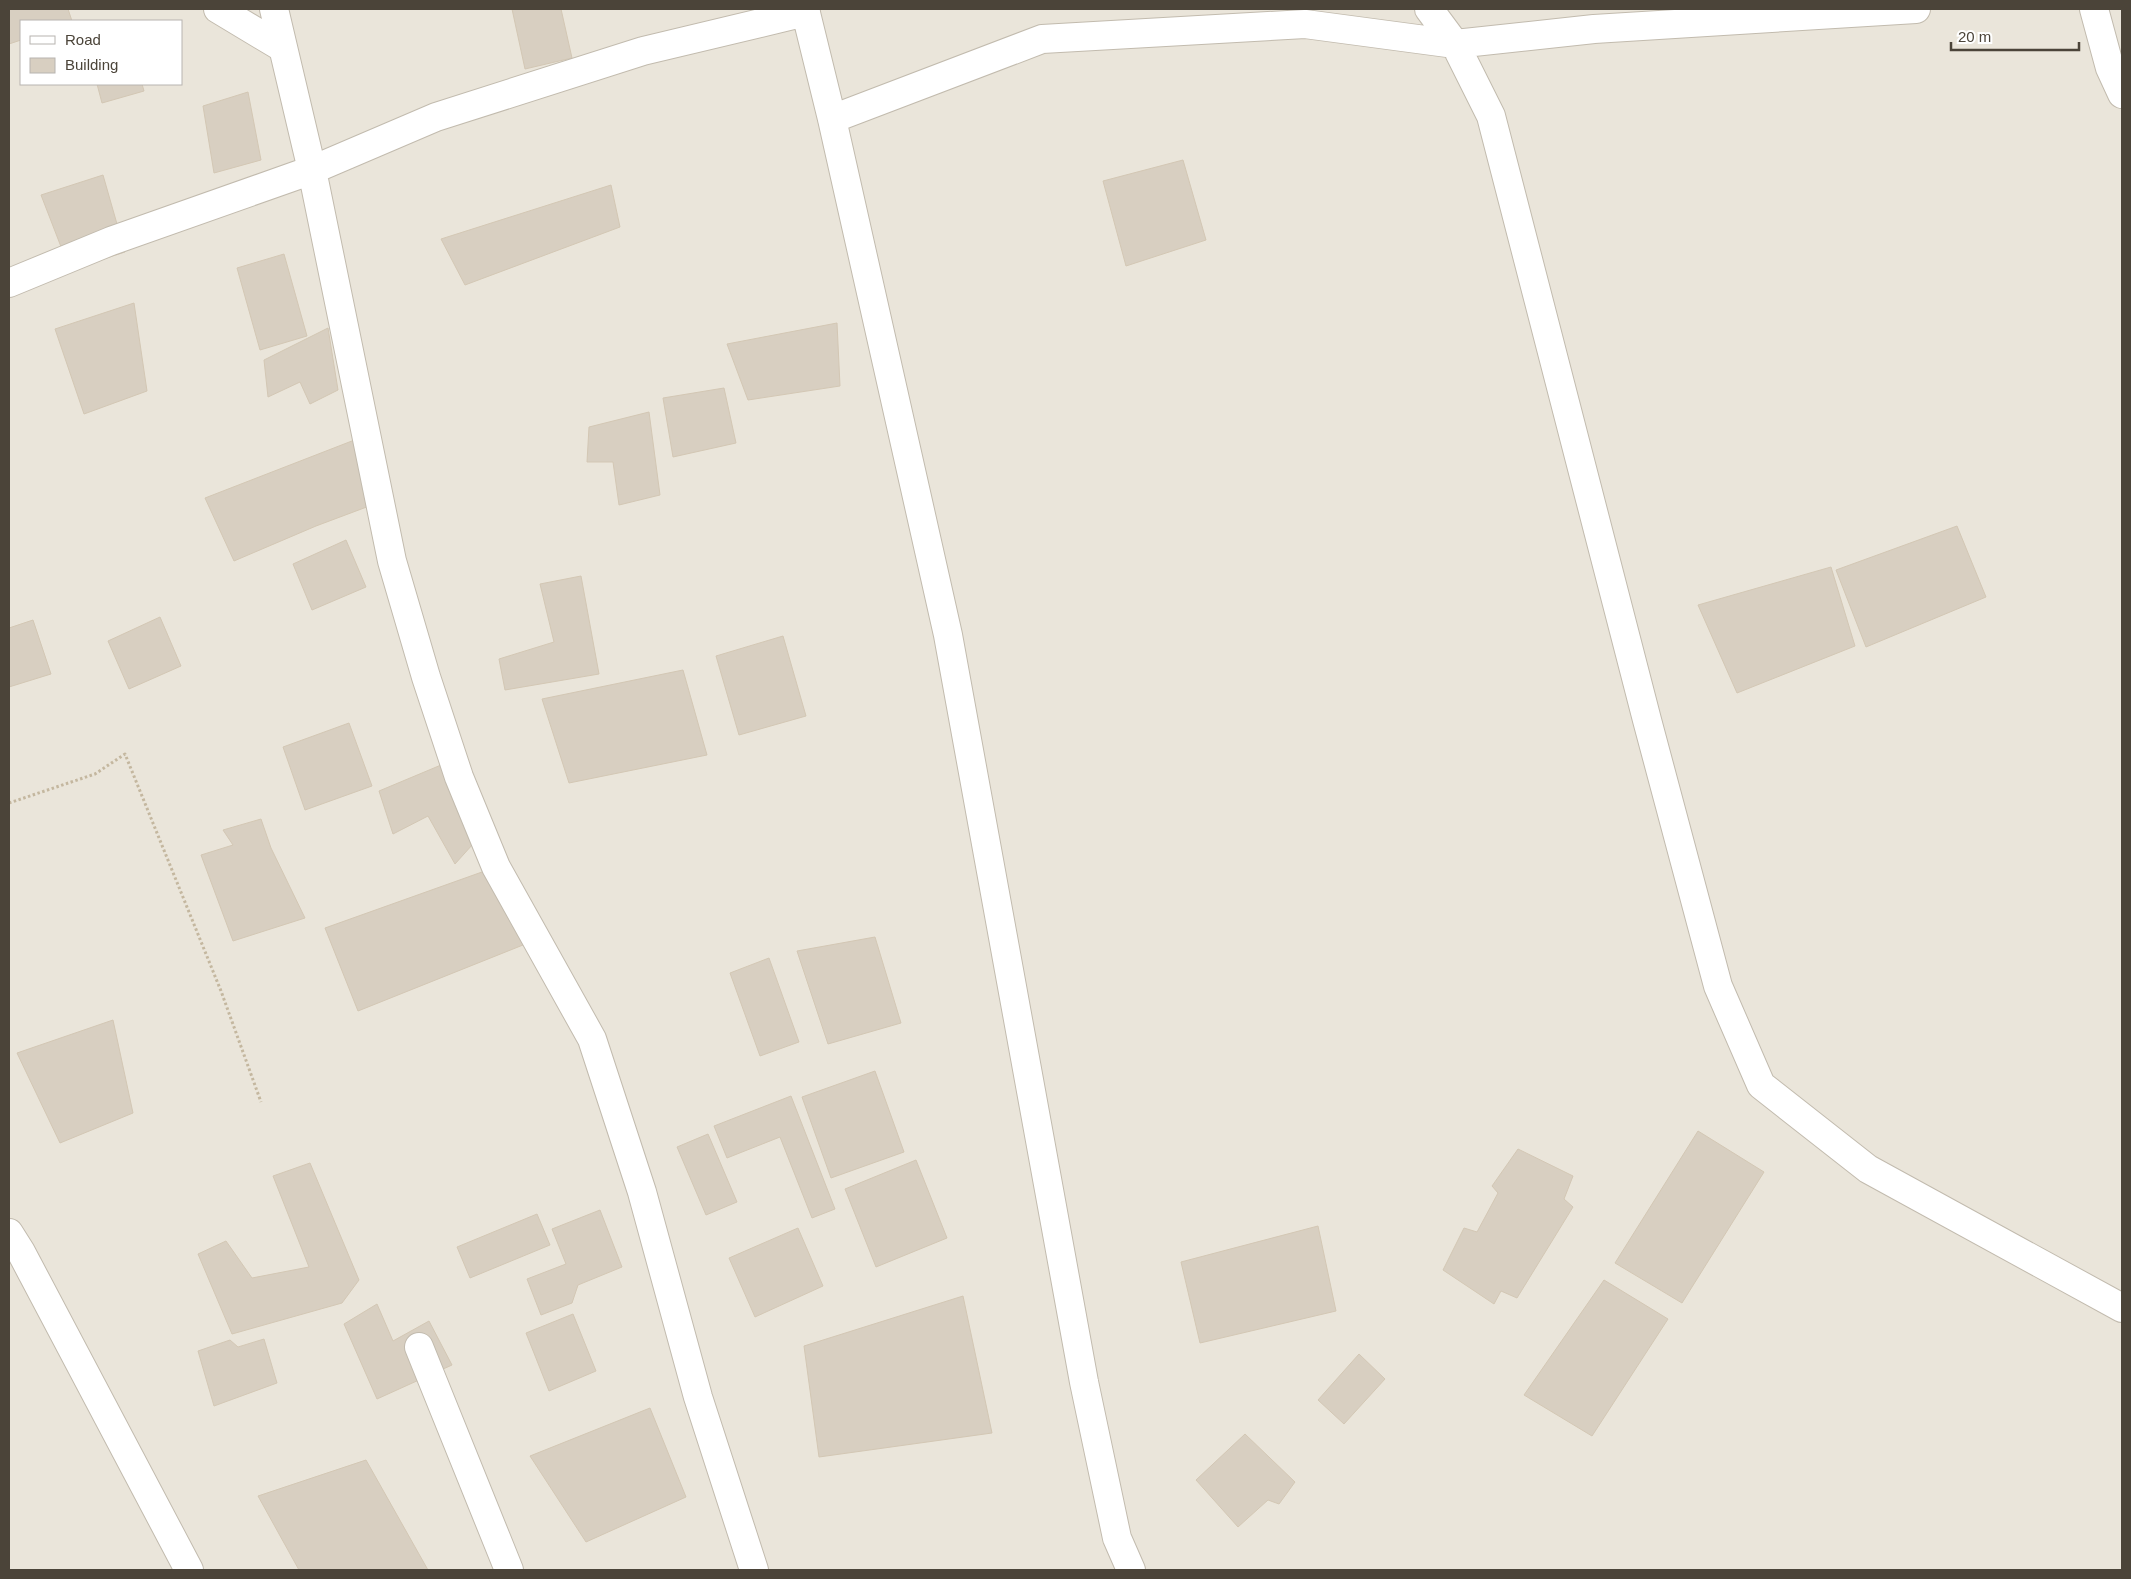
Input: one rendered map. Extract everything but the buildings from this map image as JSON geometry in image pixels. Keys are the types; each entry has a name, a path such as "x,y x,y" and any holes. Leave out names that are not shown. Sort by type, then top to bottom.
{"street":[{"path":"218,9 283,48"},
{"path":"274,9 312,170 392,561 426,677 459,777 496,867 592,1039 642,1192 698,1397 754,1570"},
{"path":"1430,9 1455,44 1491,116 1647,720 1718,986 1762,1085 1868,1169 2122,1308"},
{"path":"832,119 1042,39 1305,24 1455,44 1594,29 1916,9"},
{"path":"2094,9 2110,68 2122,94"},
{"path":"9,283 111,241 312,170 436,117 643,51 806,10 948,635 1084,1382 1117,1538 1131,1570"},
{"path":"9,1233 21,1252 189,1570"},
{"path":"418,1347 509,1570"}],"path":[{"path":"9,803 95,774 125,754 221,992 261,1102"}],"shaded area":[{"path":"9,9 2122,9 2122,1570 9,1570"}]}
